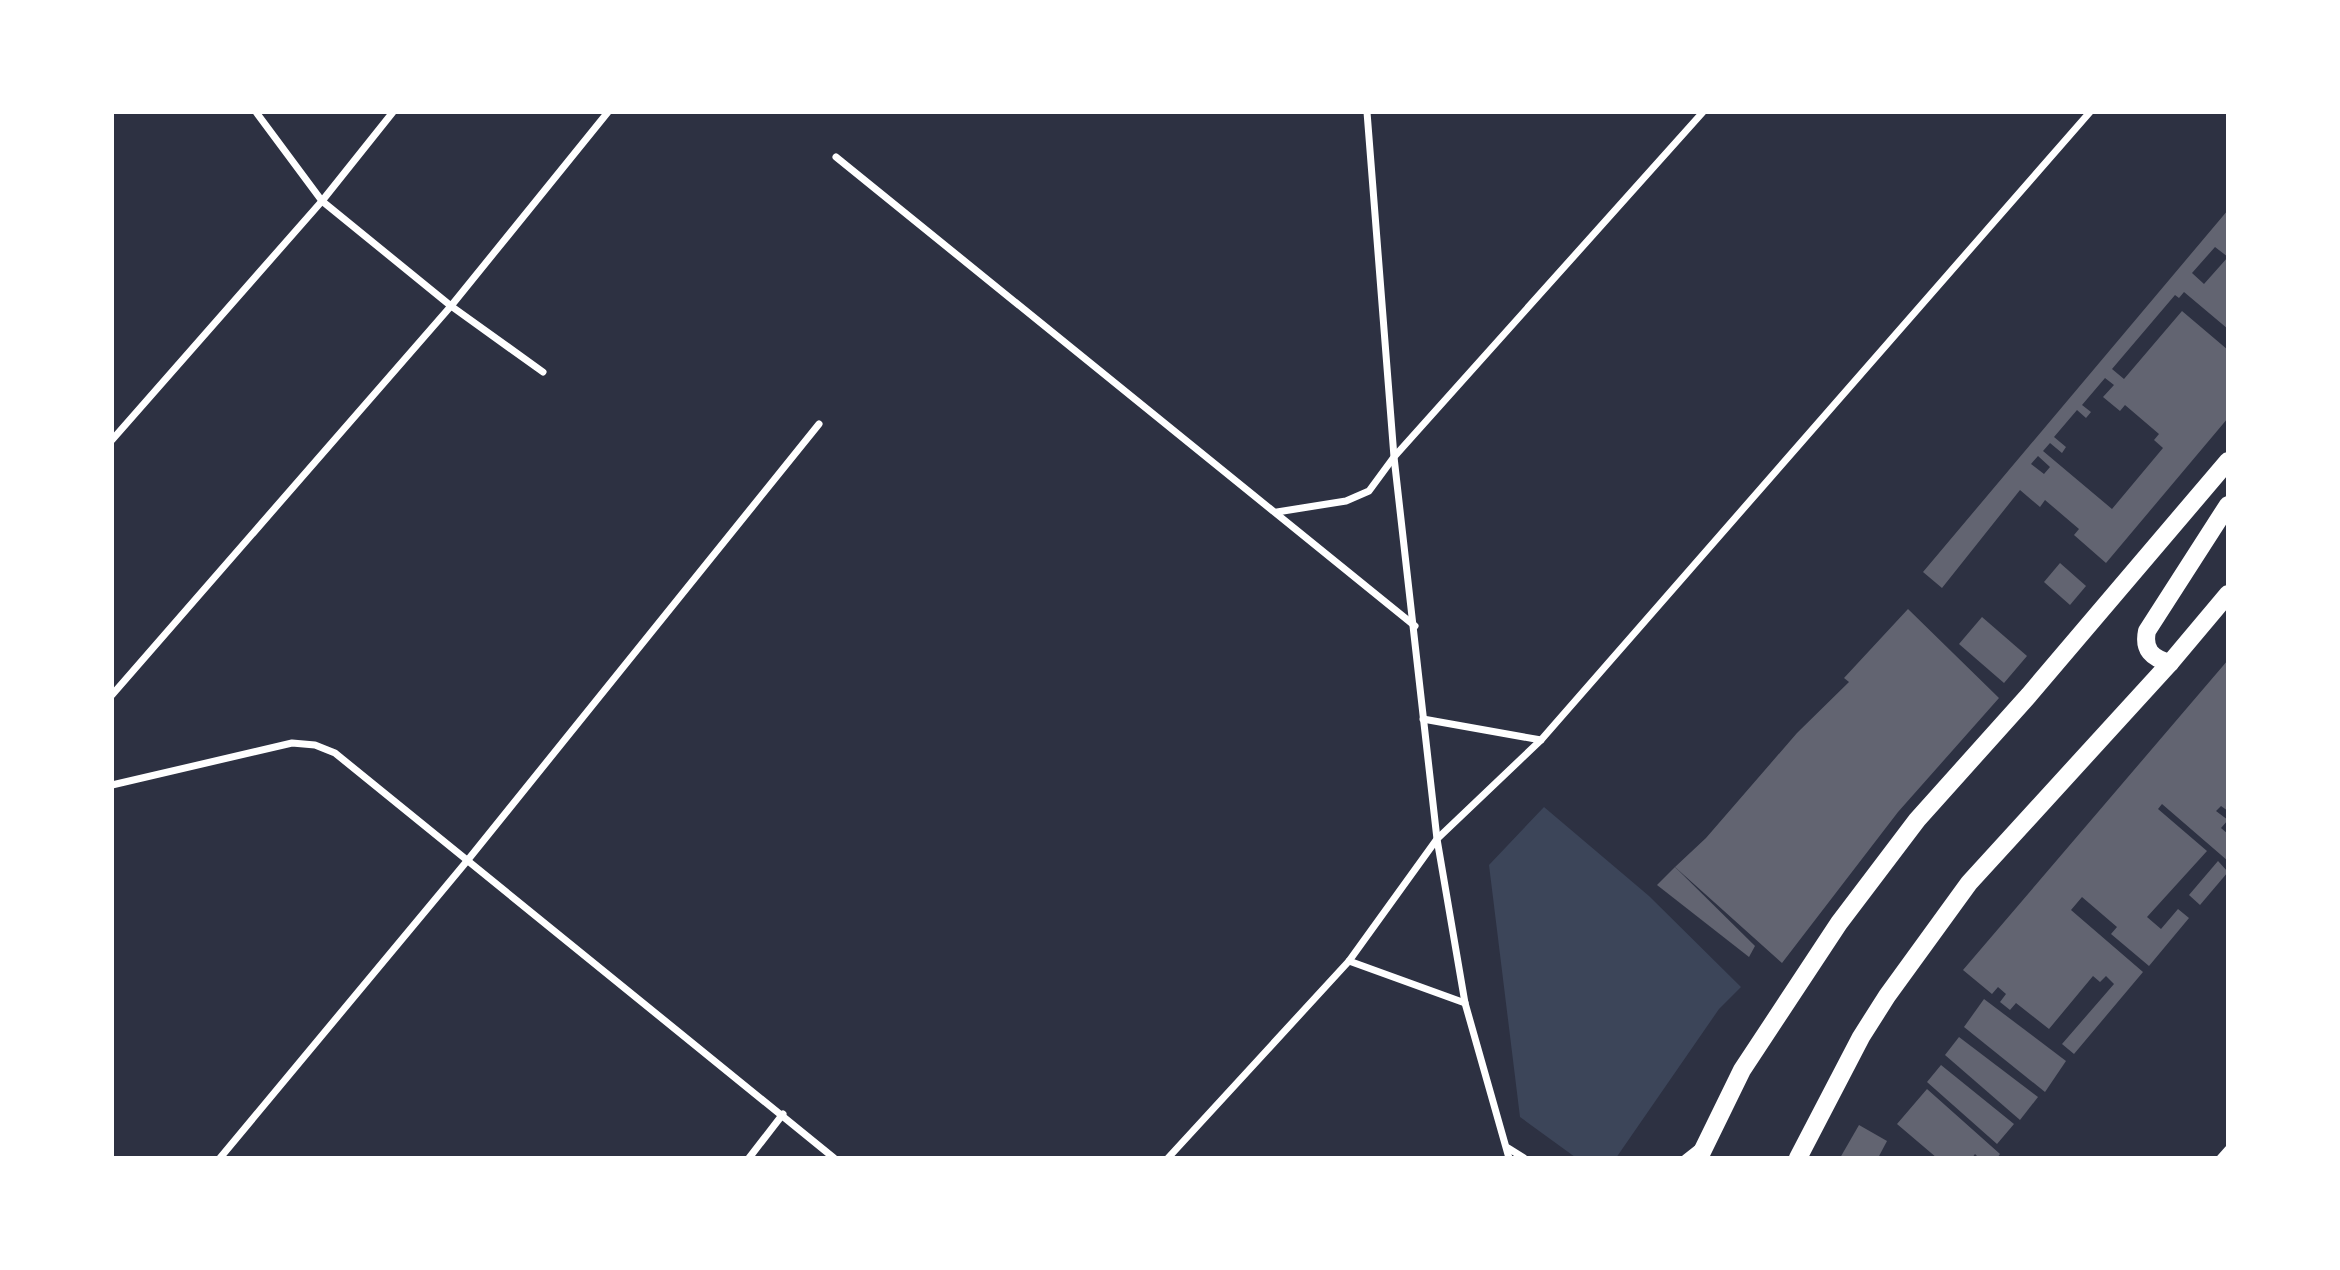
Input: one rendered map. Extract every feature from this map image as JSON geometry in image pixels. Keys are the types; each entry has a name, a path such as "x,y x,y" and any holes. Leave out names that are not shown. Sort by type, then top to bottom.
{"main road":[{"path":"1702,1150 1742,1070 1790,993 1917,820 2029,695 2228,461"},
{"path":"2170,663 2150,653 2145,644 2147,631 2228,505"},
{"path":"1798,1158 1861,1037 1908,964 1969,883 2170,663 2228,594"}],"street":[{"path":"256,112 322,201 451,306 543,372"},
{"path":"112,440 322,201 393,112"},
{"path":"112,695 451,306 608,112"},
{"path":"1367,112 1394,457 1437,839 1465,1003 1508,1148 1507,1158"},
{"path":"1277,512 1346,501 1369,491 1394,457 1703,112"},
{"path":"1168,1158 1349,961 1437,839 1541,740 2090,112"},
{"path":"836,157 1277,512 1415,627"},
{"path":"220,1158 467,861 819,425"},
{"path":"1423,719 1541,740"},
{"path":"112,785 292,743 316,745 335,753 834,1158"},
{"path":"1349,961 1465,1003"},
{"path":"749,1158 783,1114"},
{"path":"1508,1148 1524,1158"},
{"path":"2220,1158 2228,1149"},
{"path":"1685,1158 1702,1150"}],"shaded area":[{"path":"1544,807 1649,896 1741,987 1719,1009 1616,1158 1575,1157 1520,1117 1489,865"}],"building":[{"path":"2228,210 2228,257 2228,329 2184,292 2179,298 2175,295 2112,369 2124,379 2182,311 2228,350 2228,418 2106,563 2074,535 2079,529 2045,500 2040,507 2020,490 1942,588 1923,572","holes":["2215,247 2228,257 2204,284 2192,273","2105,378 2114,385 2103,397 2120,411 2125,405 2159,434 2154,440 2163,448 2112,509 2043,451 2050,443 2062,453 2066,447 2054,437 2077,410 2086,418 2091,412 2082,405","2038,456 2050,467 2044,474 2031,464"]},
{"path":"2060,563 2086,586 2070,605 2044,582"},
{"path":"1908,609 1999,698 1898,812 1782,963 1675,867 1706,838 1797,733 1849,682 1844,678"},
{"path":"1982,617 2027,656 2004,683 1959,644"},
{"path":"2228,660 2228,811 2221,806 2216,811 2228,820 2221,828 2228,834 2228,861 2162,804 2158,809 2207,851 2147,917 2161,929 2178,909 2189,918 2149,966 2111,934 2117,927 2082,897 2071,910 2143,972 2074,1054 2062,1044 2114,984 2106,976 2100,982 2093,976 2049,1029 2016,1003 2010,1010 2000,1002 2006,994 1998,987 1992,994 1963,970"},
{"path":"2218,861 2228,872 2200,905 2189,895"},
{"path":"1675,867 1755,946 1749,957 1657,885"},
{"path":"1984,999 2066,1061 2045,1092 1964,1027"},
{"path":"1959,1037 2038,1097 2020,1120 1945,1055"},
{"path":"1941,1065 2014,1124 1997,1144 1927,1082"},
{"path":"1927,1089 2000,1154 1997,1158 1979,1158 1975,1154 1972,1158 1937,1158 1897,1124"},
{"path":"1859,1125 1887,1141 1878,1158 1840,1158"}]}
